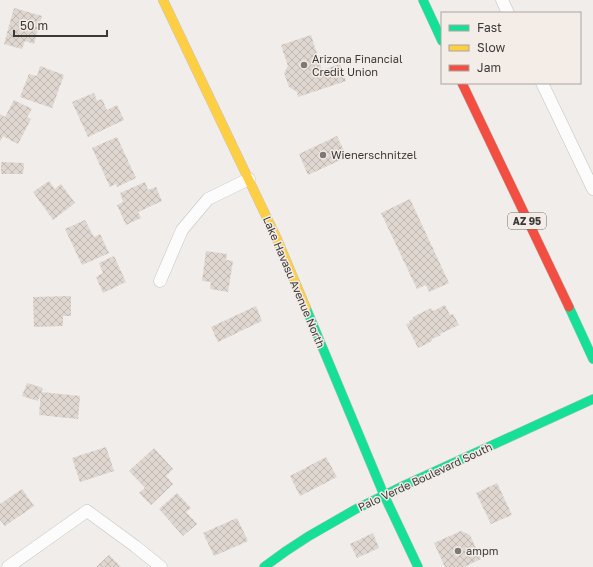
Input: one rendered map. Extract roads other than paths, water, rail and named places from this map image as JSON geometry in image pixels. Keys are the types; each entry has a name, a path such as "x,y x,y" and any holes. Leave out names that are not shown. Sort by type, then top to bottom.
{"main road":[{"name":"Lake Havasu Avenue North","path":"162,0 277,239 384,495 418,567"},
{"path":"422,0 441,39"},
{"name":"AZ 95","path":"462,84 593,359"},
{"name":"Palo Verde Boulevard South","path":"264,567 311,534 384,495 593,399"}],"street":[{"path":"502,0 508,12"},
{"path":"542,84 593,189"},
{"path":"160,281 182,230 208,199 249,179"},
{"path":"8,567 87,511 161,567"}],"place":[{"name":"Arizona Financial Credit Union","path":"304,65"},
{"name":"Wienerschnitzel","path":"323,155"},
{"name":"ampm","path":"458,551"}]}
